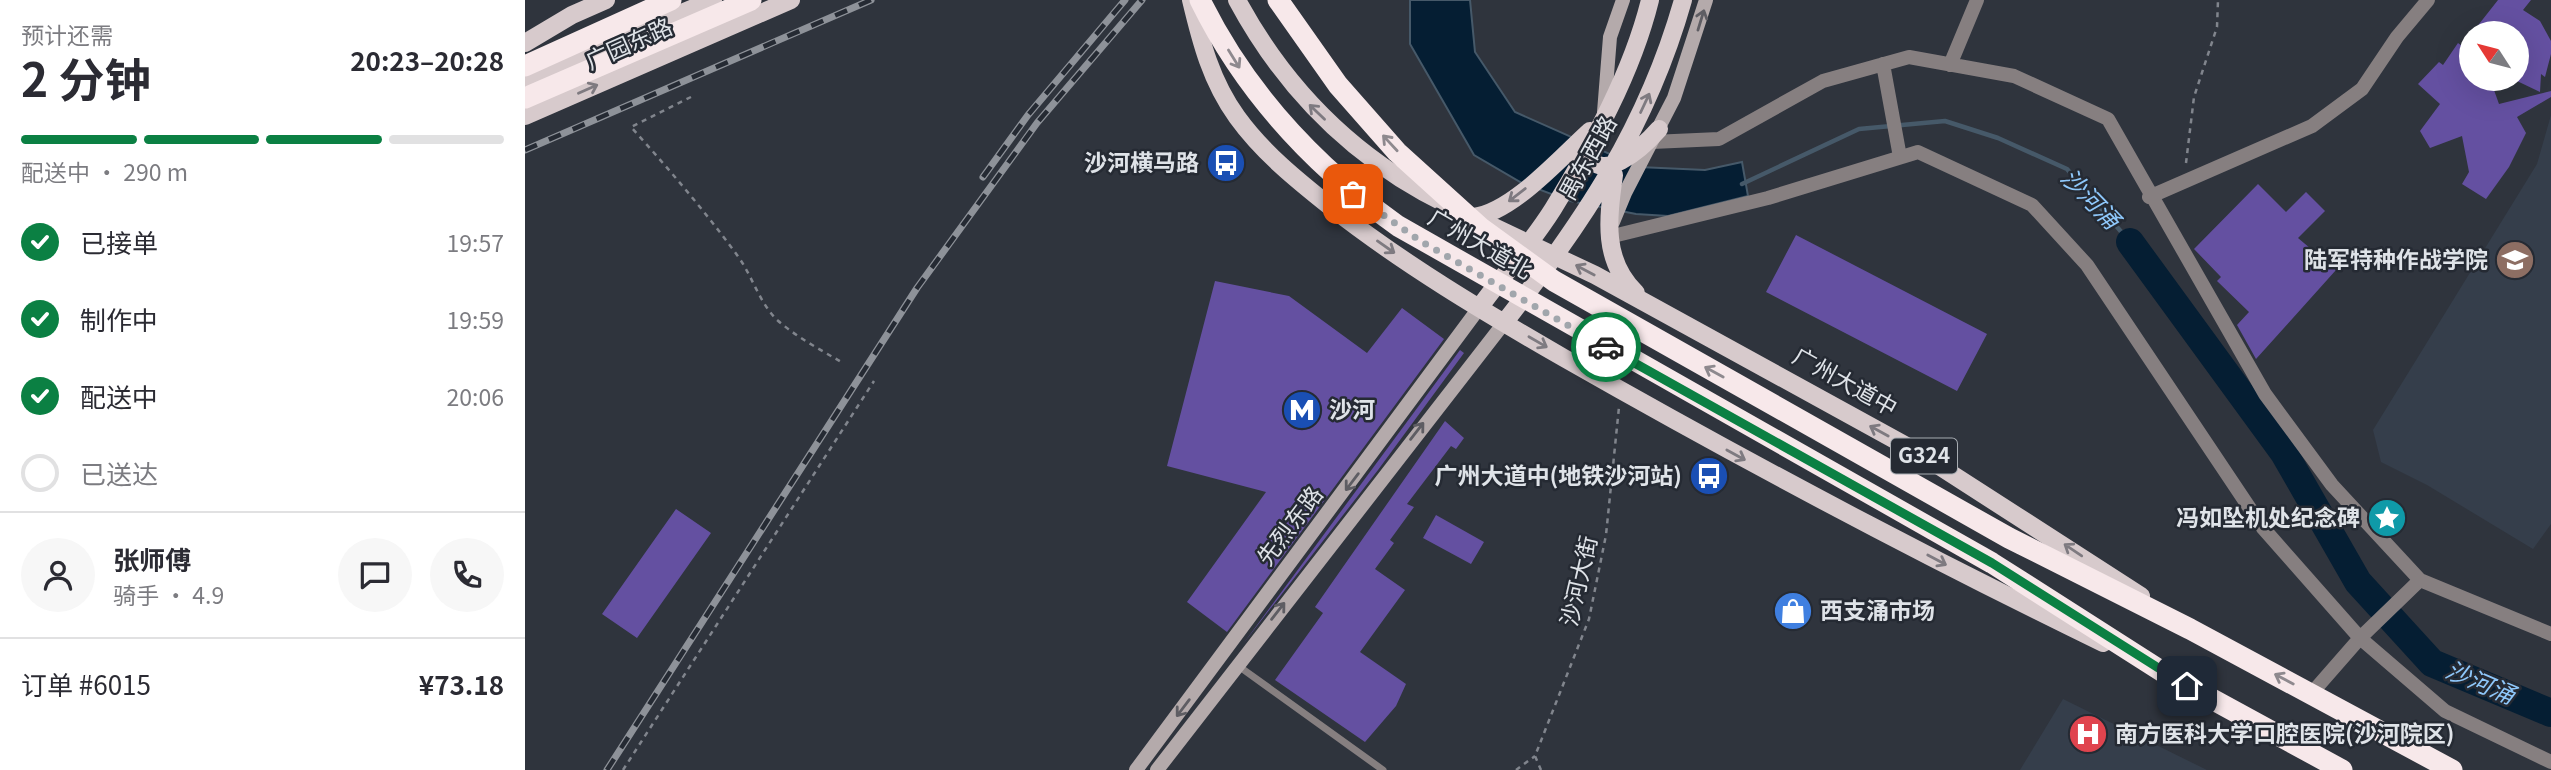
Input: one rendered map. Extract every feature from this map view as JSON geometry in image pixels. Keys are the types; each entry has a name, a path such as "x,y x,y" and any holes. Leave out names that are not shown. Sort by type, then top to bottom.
{"highway":[{"path":"527,67 671,0"},
{"path":"525,98 751,0"},
{"name":"广州大道北","path":"1200,0 1262,101 1309,155 1353,194 1434,249 1992,563 2166,674"},
{"name":"广州大道北","path":"1278,0 1320,62 1367,119 1421,175 1481,228 1582,298 1816,429"},
{"name":"广州大道中","path":"1816,429 2009,538 2190,629 2452,770"},
{"path":"2166,674 2341,770"}],"main road":[{"path":"525,43 572,15 606,0"},
{"path":"527,67 689,0"},
{"path":"527,67 713,0"},
{"name":"广园东路","path":"525,116 791,0"},
{"path":"1191,0 1200,39 1221,93 1259,143 1282,167 1351,223 1504,323 1833,508 2166,674"},
{"name":"广州大道北","path":"1237,0 1273,60 1315,111 1357,147 1403,180 1474,218 1557,255 1646,303"},
{"name":"禺东西路","path":"1479,308 1552,210 1627,65 1650,0"},
{"name":"禺东西路","path":"1504,323 1616,175 1647,101 1683,0"},
{"path":"1474,218 1497,210 1555,163 1579,154 1616,175 1656,136"},
{"name":"G324","path":"1616,175 1609,237 1612,260 1622,279 1646,303"},
{"name":"广州大道中","path":"1646,303 1956,475 2190,629"}],"street":[{"path":"1602,117 1610,37 1623,0"},
{"path":"1616,175 1638,168 1656,136 1674,98 1706,0"},
{"path":"1950,65 1977,0"},
{"path":"2149,197 2312,126 2362,89 2397,37 2428,0"},
{"path":"1656,136 1719,139 1823,80 1909,57 2014,76 2108,119 2149,197 2265,394 2332,485 2420,580 2551,634"},
{"path":"1883,64 1900,153"},
{"path":"1609,237 1768,198 1900,153 1918,152 2032,205 2087,265 2263,528 2360,638 2445,711 2551,762"},
{"name":"先烈东路","path":"1136,770 1479,308"},
{"name":"先烈东路","path":"1157,770 1504,323"},
{"path":"2311,694 2360,638 2420,580"},
{"path":"1224,654 1237,665"}],"lane":[{"path":"1237,665 1384,770"}],"path":[{"path":"2185,180 2194,97 2217,27 2218,0"},
{"path":"691,97 631,127 692,195 739,257 759,296 774,316 799,337 843,363"},
{"path":"623,770 874,381"},
{"name":"沙河大街","path":"1535,755 1589,619 1607,534 1620,390"},
{"path":"1516,770 1535,755 1541,770"}],"shaded area":[{"name":"陆军特种作战学院","path":"2551,115 2551,524 2533,549 2427,485 2381,462 2373,430 2537,164"},
{"name":"南方医科大学口腔医院(沙河院区)","path":"2063,699 2207,770 2020,770"}],"water":[{"path":"1410,0 1470,0 1475,52 1515,112 1639,167 1705,170 1742,162 1748,196 1668,216 1636,214 1570,201 1522,183 1474,155 1410,44"}],"building":[{"path":"2498,0 2531,0 2523,10 2540,21 2551,41 2551,54 2545,77 2541,74 2540,92 2529,87 2529,21 2481,21"},
{"path":"2458,43 2459,91 2494,91 2499,104 2551,91 2551,97 2517,117 2526,133 2509,167 2486,199 2462,184 2469,172 2462,136 2430,148 2420,131 2440,104 2418,84 2439,62 2443,65"},
{"path":"2258,184 2286,212 2306,192 2325,211 2298,238 2336,270 2256,359 2237,325 2249,312 2217,281 2221,277 2194,249"},
{"path":"1796,235 1987,334 1957,391 1766,292"},
{"name":"沙河","path":"1215,281 1289,296 1367,353 1402,308 1444,339 1227,632 1187,602 1266,492 1167,466"},
{"path":"1460,350 1464,353 1378,470 1243,644"},
{"path":"1445,421 1464,438 1456,449 1451,446 1407,504 1414,507 1390,540 1394,543 1375,569 1405,590 1360,652 1406,684 1396,706 1365,742 1275,680 1323,613 1315,607"},
{"path":"676,509 711,533 637,638 602,614"},
{"path":"1436,515 1484,542 1471,564 1423,538"}],"waterway":[{"name":"沙河涌","path":"1742,184 1859,129 1945,121 1998,138 2067,169 2130,242"},
{"name":"沙河涌","path":"2130,242 2284,453 2358,582 2432,663 2551,713"}],"railway":[{"path":"525,150 871,0"},
{"path":"983,177 1028,115 1125,0"},
{"path":"607,770 917,288 1037,123 1142,0"}],"way so far":[{"path":"1353,194 1422,242 1606,347"}],"place":[{"name":"沙河横马路","path":"1226,163"},
{"name":"陆军特种作战学院","path":"2515,260"},
{"name":"沙河","path":"1302,410"},
{"name":"广州大道中(地铁沙河站)","path":"1709,476"},
{"name":"冯如坠机处纪念碑","path":"2387,518"},
{"name":"西支涌市场","path":"1793,611"},
{"name":"南方医科大学口腔医院(沙河院区)","path":"2088,734"}],"route":[{"path":"1606,347 1992,563 2187,686"}]}
